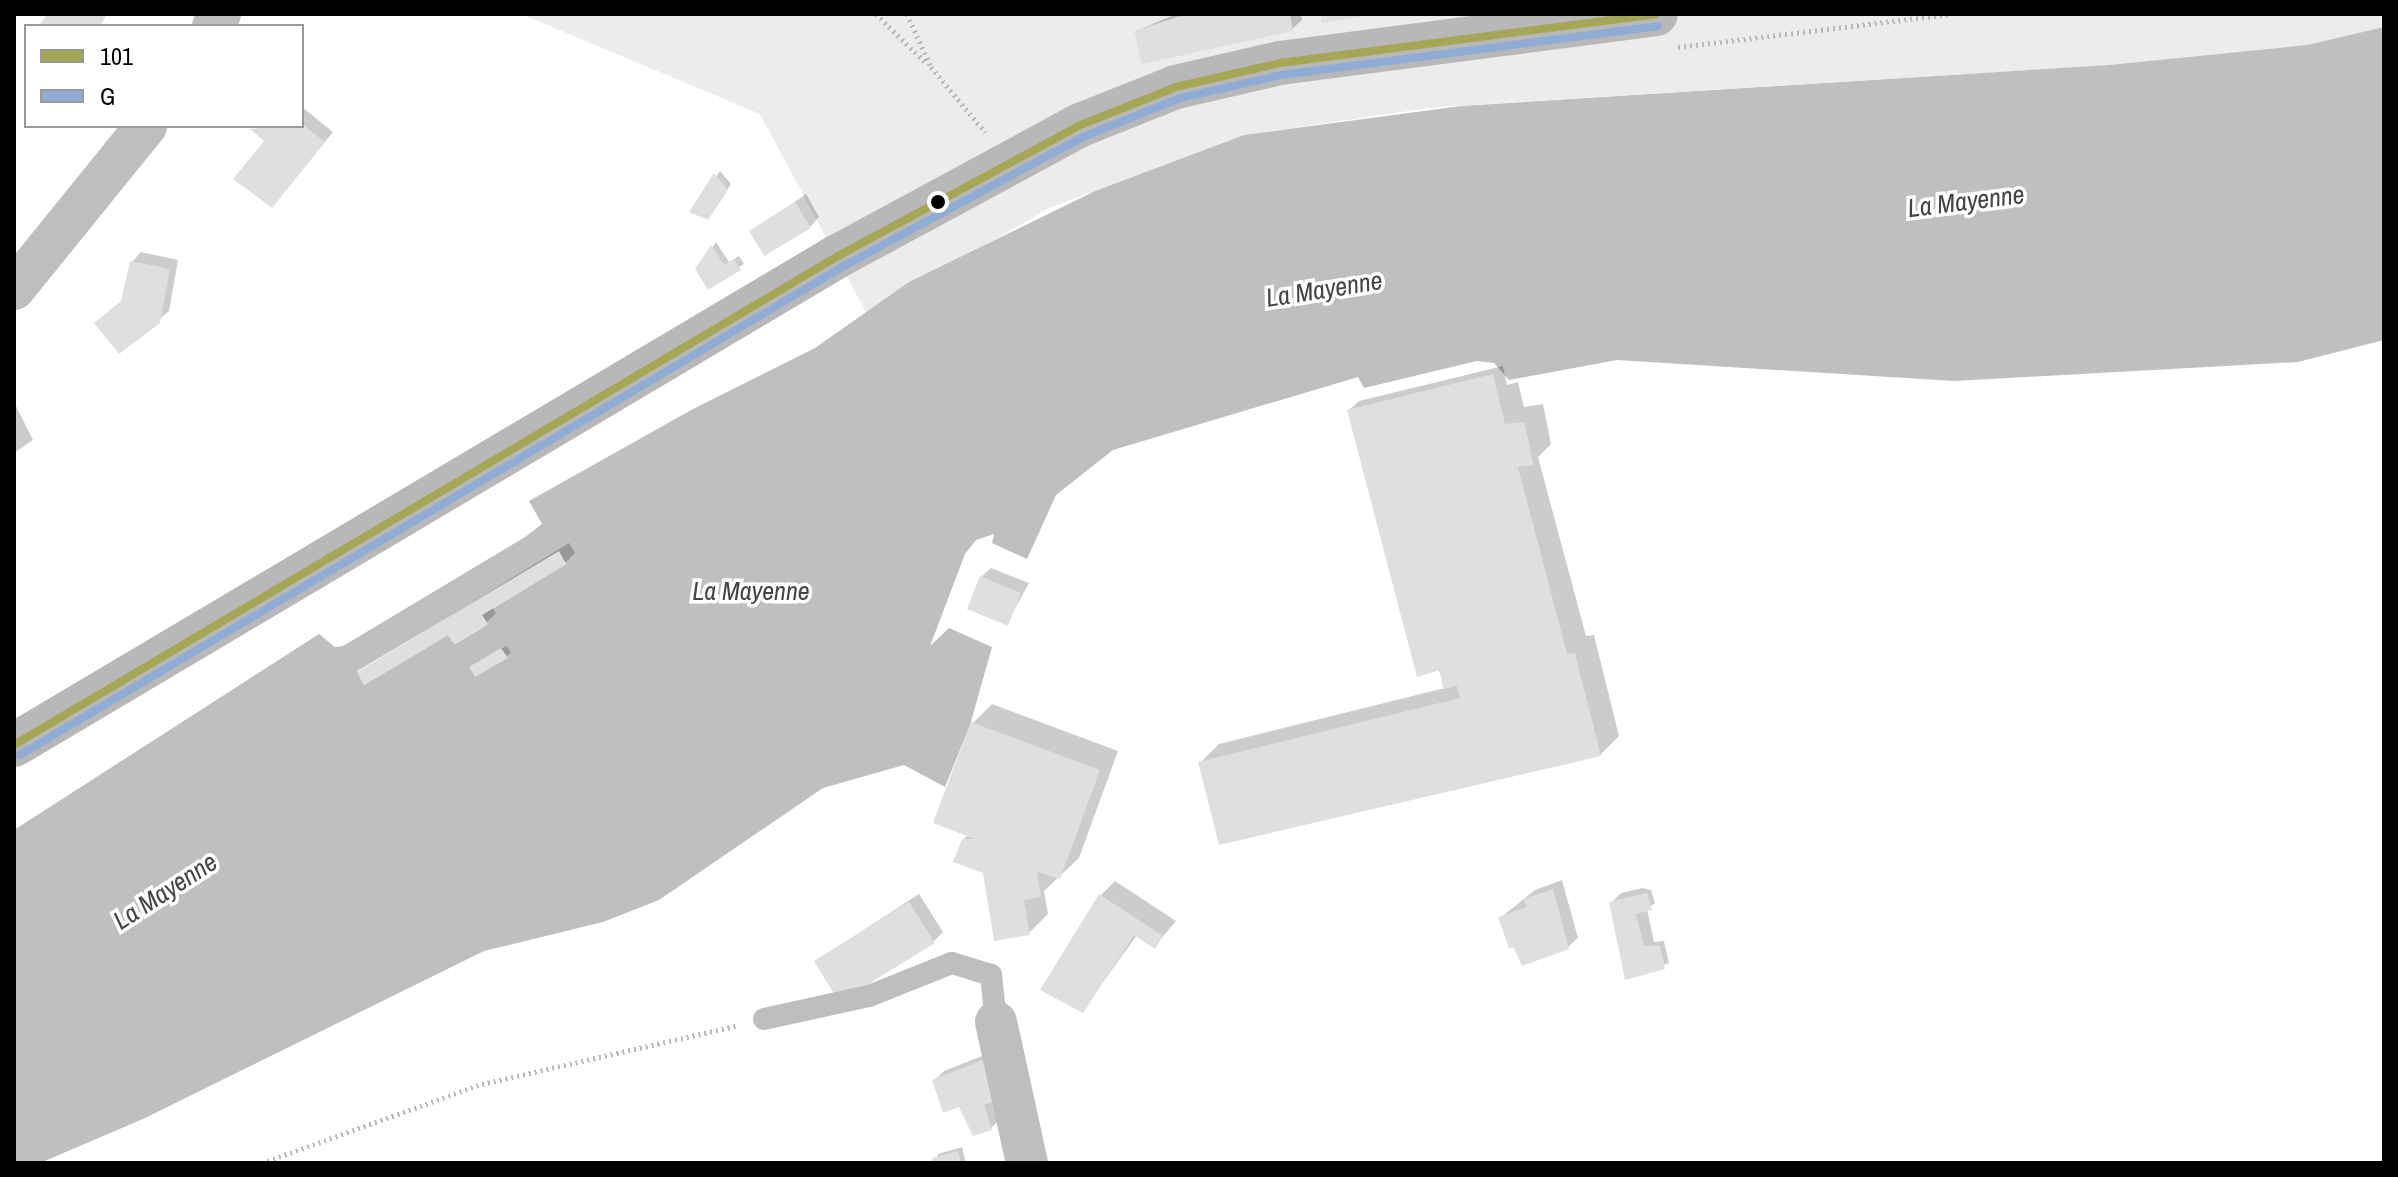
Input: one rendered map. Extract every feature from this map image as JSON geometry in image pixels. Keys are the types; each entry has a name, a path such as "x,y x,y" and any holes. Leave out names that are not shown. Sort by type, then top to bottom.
{"main road":[{"path":"14,745 1008,160 1132,103 1222,75 1368,49 1664,31"}],"street":[{"path":"14,289 144,128"},
{"path":"996,1022 1027,1163"}],"lane":[{"path":"764,1019 869,996 952,963 991,975 996,1022"}],"path":[{"path":"876,14 931,67 1008,160"},
{"path":"907,14 931,67"},
{"path":"1664,31 1951,14"},
{"path":"262,1163 482,1084 764,1019"}],"shaded area":[{"path":"521,14 2384,14 2384,27 2307,45 2109,65 1436,107 1244,135 1049,208 867,314 760,114"}],"water":[{"name":"La Mayenne","path":"2384,27 2384,340 2298,362 1954,381 1617,360 1509,380 1494,363 1477,361 1364,388 1358,377 1113,450 1056,495 1027,559 992,543 994,534 976,540 965,554 930,646 949,628 992,647 970,725 945,787 904,765 823,788 659,900 603,922 484,951 143,1119 40,1163 14,1163 14,830 319,634 335,647 343,646 525,537 542,524 529,501 693,409 815,348 909,282 1095,191 1244,135 1461,106 2109,65 2307,45","holes":["559,552 566,564 482,615 487,625 455,644 448,635 364,685 357,671"]}],"building":[{"path":"47,14 107,14 101,24 40,24"},
{"path":"1187,14 1290,14 1293,31 1142,64 1134,31"},
{"path":"1321,14 1361,14 1362,17 1322,23"},
{"path":"304,126 325,142 272,208 233,179 264,141 250,129 304,128"},
{"path":"714,173 728,190 708,220 689,212"},
{"path":"795,202 811,228 764,256 749,231"},
{"path":"711,245 724,265 734,259 741,270 708,290 695,269"},
{"path":"130,261 170,269 160,323 119,354 94,323 121,301"},
{"path":"1493,374 1505,424 1524,422 1534,465 1518,467 1567,654 1575,653 1601,756 1219,845 1198,762 1460,698 1457,686 1443,689 1440,670 1417,677 1347,410"},
{"path":"559,551 566,564 482,615 488,624 454,644 448,635 364,685 357,672"},
{"path":"980,576 1021,593 1008,626 967,609"},
{"path":"501,648 508,658 475,677 469,667"},
{"path":"971,722 1100,770 1060,879 1037,872 1041,897 1024,900 1030,935 994,941 983,873 953,862 962,839 975,839 933,823"},
{"path":"1553,889 1569,949 1522,966 1514,948 1509,948 1498,917 1527,907 1523,899"},
{"path":"1647,893 1652,910 1636,914 1644,946 1660,945 1665,969 1625,980 1609,902"},
{"path":"1099,894 1163,936 1155,949 1134,935 1083,1013 1040,990"},
{"path":"909,902 935,943 839,1002 814,961"},
{"path":"983,1060 995,1101 984,1105 992,1130 973,1136 959,1107 943,1113 932,1080"},
{"path":"958,1151 961,1163 933,1163 932,1158"}],"transit line":[{"name":"101","path":"14,745 838,256 1078,126 1176,87 1280,63 1656,14"},
{"name":"G","path":"20,755 844,266 1083,137 1180,98 1282,75 1658,26"}]}
